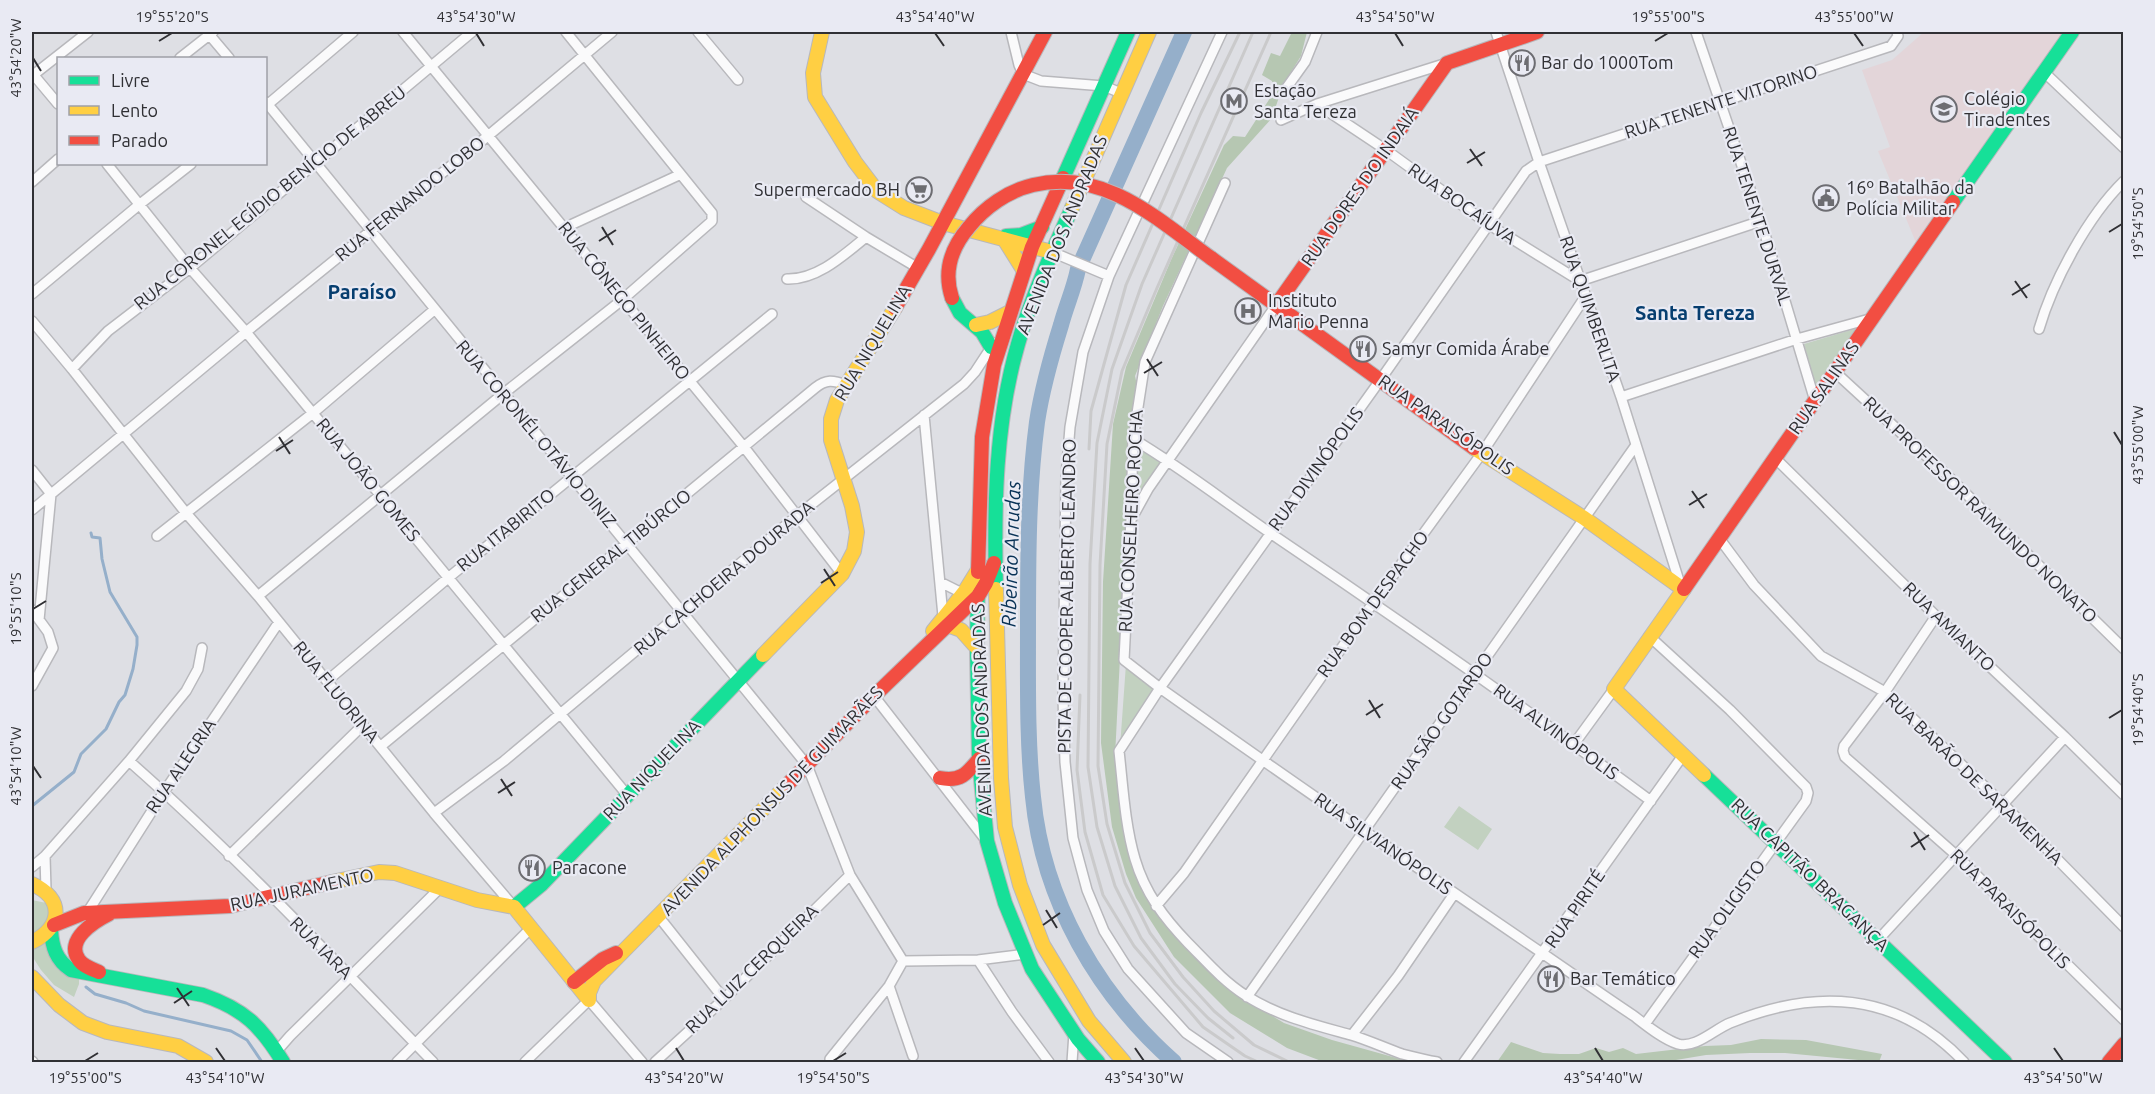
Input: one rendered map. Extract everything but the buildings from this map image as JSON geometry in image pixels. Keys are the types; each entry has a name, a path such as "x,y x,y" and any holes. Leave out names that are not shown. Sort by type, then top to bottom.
{"street":[{"path":"57,103 32,74 88,32"},
{"path":"267,103 353,32"},
{"name":"RUA CÔNEGO PINHEIRO","path":"402,32 744,447 842,574"},
{"name":"RUA CORONEL EGÍDIO BENÍCIO DE ABREU","path":"72,369 108,331 190,268 472,32"},
{"path":"258,597 503,394 622,300 710,224 713,218 712,213 679,175 566,32"},
{"name":"RUA FERNANDO LOBO","path":"32,510 612,32"},
{"path":"698,32 738,80"},
{"path":"822,32 813,73 816,97 851,156 869,182 882,195 904,208 943,223 1052,252 1109,276"},
{"path":"1011,32 1023,74 1041,81 1104,86 1121,93"},
{"name":"RUA NIQUELINA","path":"514,907 542,884 842,574 854,551 857,532 844,479 831,440 831,419 837,400 879,336 918,268 1045,32"},
{"name":"AVENIDA DOS ANDRADAS","path":"1098,1062 1074,1033 1032,969 1005,903 987,841 979,759 977,648 972,593 978,570 982,437 994,364 1032,247 1128,32"},
{"name":"AVENIDA DOS ANDRADAS","path":"1124,1062 1089,1021 1043,945 1020,885 1005,828 1001,778 996,489 1002,420 1018,344 1052,252 1149,32"},
{"name":"PISTA DE COOPER ALBERTO LEANDRO","path":"1222,32 1109,276 1083,352 1070,427 1066,477 1063,708 1065,762 1073,838 1086,890 1104,931 1128,969 1186,1033 1228,1062"},
{"path":"1285,90 1305,62 1317,32"},
{"path":"1281,120 1317,104 1447,63 1498,38 1537,32"},
{"name":"RUA TENENTE DURVAL","path":"1696,32 1761,221 1815,401"},
{"name":"RUA SALINAS","path":"1574,744 2072,32"},
{"path":"181,57 210,33 228,57"},
{"name":"RUA TENENTE VITORINO","path":"1539,162 1891,46 1898,34"},
{"name":"RUA QUIMBERLITA","path":"1498,38 1621,397 1682,588"},
{"name":"RUA DORES DO INDAIÁ","path":"1131,519 1168,460 1447,63"},
{"path":"2045,73 2124,148"},
{"name":"RUA BOCAÍUVA","path":"1317,104 1386,150 1488,224 1580,281"},
{"name":"RUA CORONÉL OTÁVIO DINIZ","path":"267,105 573,476 682,614 807,765 850,875 903,961"},
{"path":"32,182 57,160"},
{"name":"RUA DIVINÓPOLIS","path":"1156,906 1135,860 1129,834 1119,751 1160,688 1381,379 1488,224 1526,171 1539,162"},
{"name":"RUA JOÃO GOMES","path":"109,165 190,268 246,332 628,796"},
{"path":"32,294 190,165"},
{"path":"564,228 679,175"},
{"name":"RUA PARAISÓPOLIS","path":"976,325 962,315 947,284 949,258 955,244 974,221 1008,194 1045,180 1077,181 1106,188 1144,210 1482,453 1584,518 1682,588"},
{"path":"2039,329 2052,294 2086,229 2109,196 2124,181"},
{"name":"RUA CONSELHEIRO ROCHA","path":"1124,660 1133,439 1145,362 1225,183"},
{"path":"806,197 918,268"},
{"path":"1580,281 1761,221"},
{"path":"1001,237 1021,235 1042,227"},
{"path":"787,279 809,276 846,254 866,237"},
{"path":"1001,237 1024,271"},
{"name":"RUA BOM DESPACHO","path":"1156,906 1184,873 1373,603 1482,453 1585,297"},
{"path":"157,536 313,413 434,310"},
{"path":"976,325 990,322 1010,312"},
{"name":"RUA ITABIRITO","path":"327,681 448,578 772,314"},
{"path":"1621,397 1797,339 1873,318"},
{"name":"RUA FLUORINA","path":"32,321 186,513 279,622 434,813 642,1062"},
{"path":"976,325 986,335 994,364"},
{"name":"RUA CACHOEIRA DOURADA","path":"434,813 504,761 798,515 964,384 1003,333"},
{"name":"RUA PROFESSOR RAIMUNDO NONATO","path":"1835,372 1948,476 2124,649"},
{"name":"RUA GENERAL TIBÚRCIO","path":"381,746 820,384 825,381 836,381 846,385"},
{"path":"924,415 945,621 963,630 977,648"},
{"name":"RUA ALVINÓPOLIS","path":"1133,439 1168,460 1475,674 1651,801"},
{"name":"RUA SÃO GOTARDO","path":"1247,997 1636,445"},
{"name":"RUA AMIANTO","path":"1775,458 1936,616 2066,737 2124,795"},
{"path":"32,470 51,494 39,620"},
{"name":"RUA BARÃO DE SARAMENHA","path":"1719,538 1754,585 1821,656 1885,692 2002,803 2124,927"},
{"name":"AVENIDA ALPHONSUS DE GUIMARÃES","path":"589,1000 594,981 920,651 972,593 986,583 996,560"},
{"path":"940,582 958,591 972,593"},
{"path":"32,610 51,639 52,648 32,686"},
{"path":"1885,692 1936,616"},
{"name":"RUA ALEGRIA","path":"85,913 279,622"},
{"name":"RUA OLIGISTO","path":"1645,1024 1806,801 1808,793 1806,787 1730,710 1649,636"},
{"path":"32,867 45,856 129,761 186,691 198,669 202,648"},
{"name":"RUA SILVIANÓPOLIS","path":"1124,660 1262,760 1645,1024"},
{"name":"RUA CAPITÃO BRAGANÇA","path":"1614,689 2005,1062"},
{"name":"RUA PARAISÓPOLIS","path":"1885,692 1847,742 1843,751 1848,760 1956,855 2124,1020"},
{"path":"874,696 940,778 1020,885"},
{"path":"229,856 363,725"},
{"path":"1878,940 2002,803 2066,737"},
{"name":"RUA PIRITÉ","path":"1464,1062 1684,754"},
{"path":"940,778 954,782 960,780 979,759"},
{"name":"RUA IARA","path":"129,761 164,792 271,897 433,1062"},
{"path":"45,856 49,895 56,916 52,927 51,942 54,954 64,966 79,972 224,1001 239,1009 256,1023 280,1057 350,977 440,888"},
{"name":"RUA JURAMENTO","path":"32,942 43,938 52,927 85,913 230,906 379,872 401,874 486,903 514,907"},
{"name":"RUA LUIZ CERQUEIRA","path":"655,1062 724,999 850,875"},
{"name":"RUA JURAMENTO","path":"32,884 85,913"},
{"path":"1352,1035 1398,976 1454,894"},
{"path":"1156,906 1222,978 1247,997 1324,1029 1352,1035 1403,1054 1437,1062"},
{"path":"112,913 99,918 87,928 76,943 76,952 80,961 112,978"},
{"path":"659,917 724,999"},
{"path":"397,1062 531,928"},
{"name":"AVENIDA ALPHONSUS DE GUIMARÃES","path":"574,982 603,959 623,950"},
{"path":"830,1059 889,986 903,961 978,960 1026,954"},
{"path":"978,960 1012,1012 1049,1062"},
{"path":"32,977 49,996 76,1019 110,1032 158,1040 183,1047 206,1062"},
{"path":"889,986 913,1056"},
{"path":"525,1062 589,1000"},
{"path":"1645,1024 1679,1044 1686,1045 1730,1023 1778,1009 1816,1001 1836,1000 1894,1012 1944,1042 1964,1062"},
{"path":"1072,1062 1074,1033"},
{"path":"2109,1062 2124,1044"}],"shaded area":[{"name":"Colégio Tiradentes","path":"1924,32 2065,32 1917,245 1878,151 1890,147 1862,70 1892,60"}],"green space":[{"path":"1292,32 1307,32 1301,56 1283,85 1272,118 1227,168 1163,306 1135,376 1137,385 1131,438 1115,757 1125,820 1154,907 1241,997 1284,1023 1332,1040 1411,1062 1324,1062 1287,1048 1230,1013 1174,957 1136,898 1126,874 1112,827 1101,743 1103,582 1113,424 1126,367 1171,260 1224,145 1233,136 1245,137 1274,92 1272,81 1262,75 1271,53 1280,56"},
{"path":"1858,328 1816,387 1804,344"},
{"path":"1137,443 1163,460 1133,511"},
{"path":"1126,664 1157,689 1120,747"},
{"path":"1459,806 1492,829 1478,850 1444,827"},
{"path":"32,900 51,904 51,922 32,939"},
{"path":"44,941 79,976 79,984 74,997 54,985 32,956 32,946"},
{"path":"1761,1039 1806,1040 1882,1054 1879,1062 1785,1053 1750,1053 1706,1055 1664,1062 1497,1062 1511,1042 1543,1053 1579,1054 1596,1048 1609,1052 1623,1048 1636,1054 1731,1045"}],"waterway":[{"name":"Ribeirão Arrudas","path":"1174,1062 1121,1007 1099,976 1062,909 1049,873 1039,835 1031,776 1028,714 1028,578 1034,448 1041,397 1047,373 1078,269 1184,32"},
{"path":"32,806 74,772 81,754 106,729 119,702 125,695 133,669 137,637 110,592 102,559 100,538 92,537 91,533"},
{"path":"86,987 95,994 144,1011 231,1031 247,1040 262,1062"}],"railway":[{"path":"1089,449 1091,411 1126,285 1201,113 1240,32"},
{"path":"1233,1038 1208,1018 1175,984 1141,938 1115,886 1097,827 1088,767 1090,564 1097,443 1112,369 1142,284 1253,32"},
{"path":"1271,32 1122,371 1107,444 1100,565 1098,766 1107,824 1125,883 1150,933 1183,977 1214,1011 1254,1045 1289,1062"},
{"path":"1080,695 1077,770 1085,832 1103,895 1134,946 1203,1027 1245,1056 1258,1062"}],"traffic: fast":[{"path":"1063,178 1128,32"},
{"path":"1953,202 2072,32"},
{"path":"996,589 995,527 998,465 1000,435 1010,374 1029,310 1072,208"},
{"path":"1006,236 1021,235 1042,227"},
{"path":"952,298 960,313 982,332 991,347"},
{"path":"978,572 979,759 987,841 1005,903 1032,969 1078,1039 1098,1062"},
{"path":"514,907 542,884 763,655"},
{"path":"1704,775 2005,1062"},
{"path":"51,930 56,953 71,970 203,995 217,1000 250,1020 267,1038 283,1062"}],"traffic: slow":[{"path":"822,32 813,73 815,97 855,162 877,191 904,208 943,223 1052,252"},
{"path":"1072,208 1149,32"},
{"path":"1004,239 1024,271"},
{"path":"763,655 842,574 854,551 857,532 852,506 831,440 831,419 837,400 895,308"},
{"path":"976,325 990,322 1010,312"},
{"path":"1474,448 1584,518 1683,589"},
{"path":"933,631 965,591 978,570"},
{"path":"996,589 1001,778 1005,827 1020,885 1043,945 1089,1021 1124,1062"},
{"path":"1684,589 1614,689 1704,775"},
{"path":"947,625 961,630 977,648"},
{"path":"589,1000 594,981 788,784"},
{"path":"332,882 379,872 395,873 477,900 514,907"},
{"path":"32,884 50,897 56,913 50,929 32,942"},
{"path":"514,907 589,1000"},
{"path":"32,977 59,1005 83,1023 107,1032 178,1046 206,1062"}],"traffic: jam":[{"path":"895,308 1045,32"},
{"path":"1277,304 1447,63 1537,32"},
{"path":"978,572 982,437 994,365 1032,247 1063,178"},
{"path":"952,298 948,278 950,260 957,243 982,213 1015,191 1033,185 1059,182 1083,184 1106,190 1150,213 1211,258"},
{"path":"1684,589 1953,202"},
{"path":"1211,258 1474,448"},
{"path":"788,784 874,696 978,596 994,563"},
{"path":"940,778 958,778 971,769 979,759"},
{"path":"54,925 84,913 230,906 332,882"},
{"path":"99,972 79,960 75,953 75,945 89,926 109,914"},
{"path":"574,982 603,959 616,953"},
{"path":"2109,1062 2124,1044"}],"place":[{"name":"Bar do 1000Tom","path":"1522,63"},
{"name":"Estação Santa Tereza","path":"1234,101"},
{"name":"Colégio Tiradentes","path":"1944,109"},
{"name":"Supermercado BH","path":"919,190"},
{"name":"16º Batalhão da Polícia Militar","path":"1826,198"},
{"name":"Instituto Mario Penna","path":"1248,311"},
{"name":"Samyr Comida Árabe","path":"1363,349"},
{"name":"Paracone","path":"532,868"},
{"name":"Bar Temático","path":"1551,979"}],"district":[{"name":"Paraíso","path":"362,292"},
{"name":"Santa Tereza","path":"1695,313"}]}
